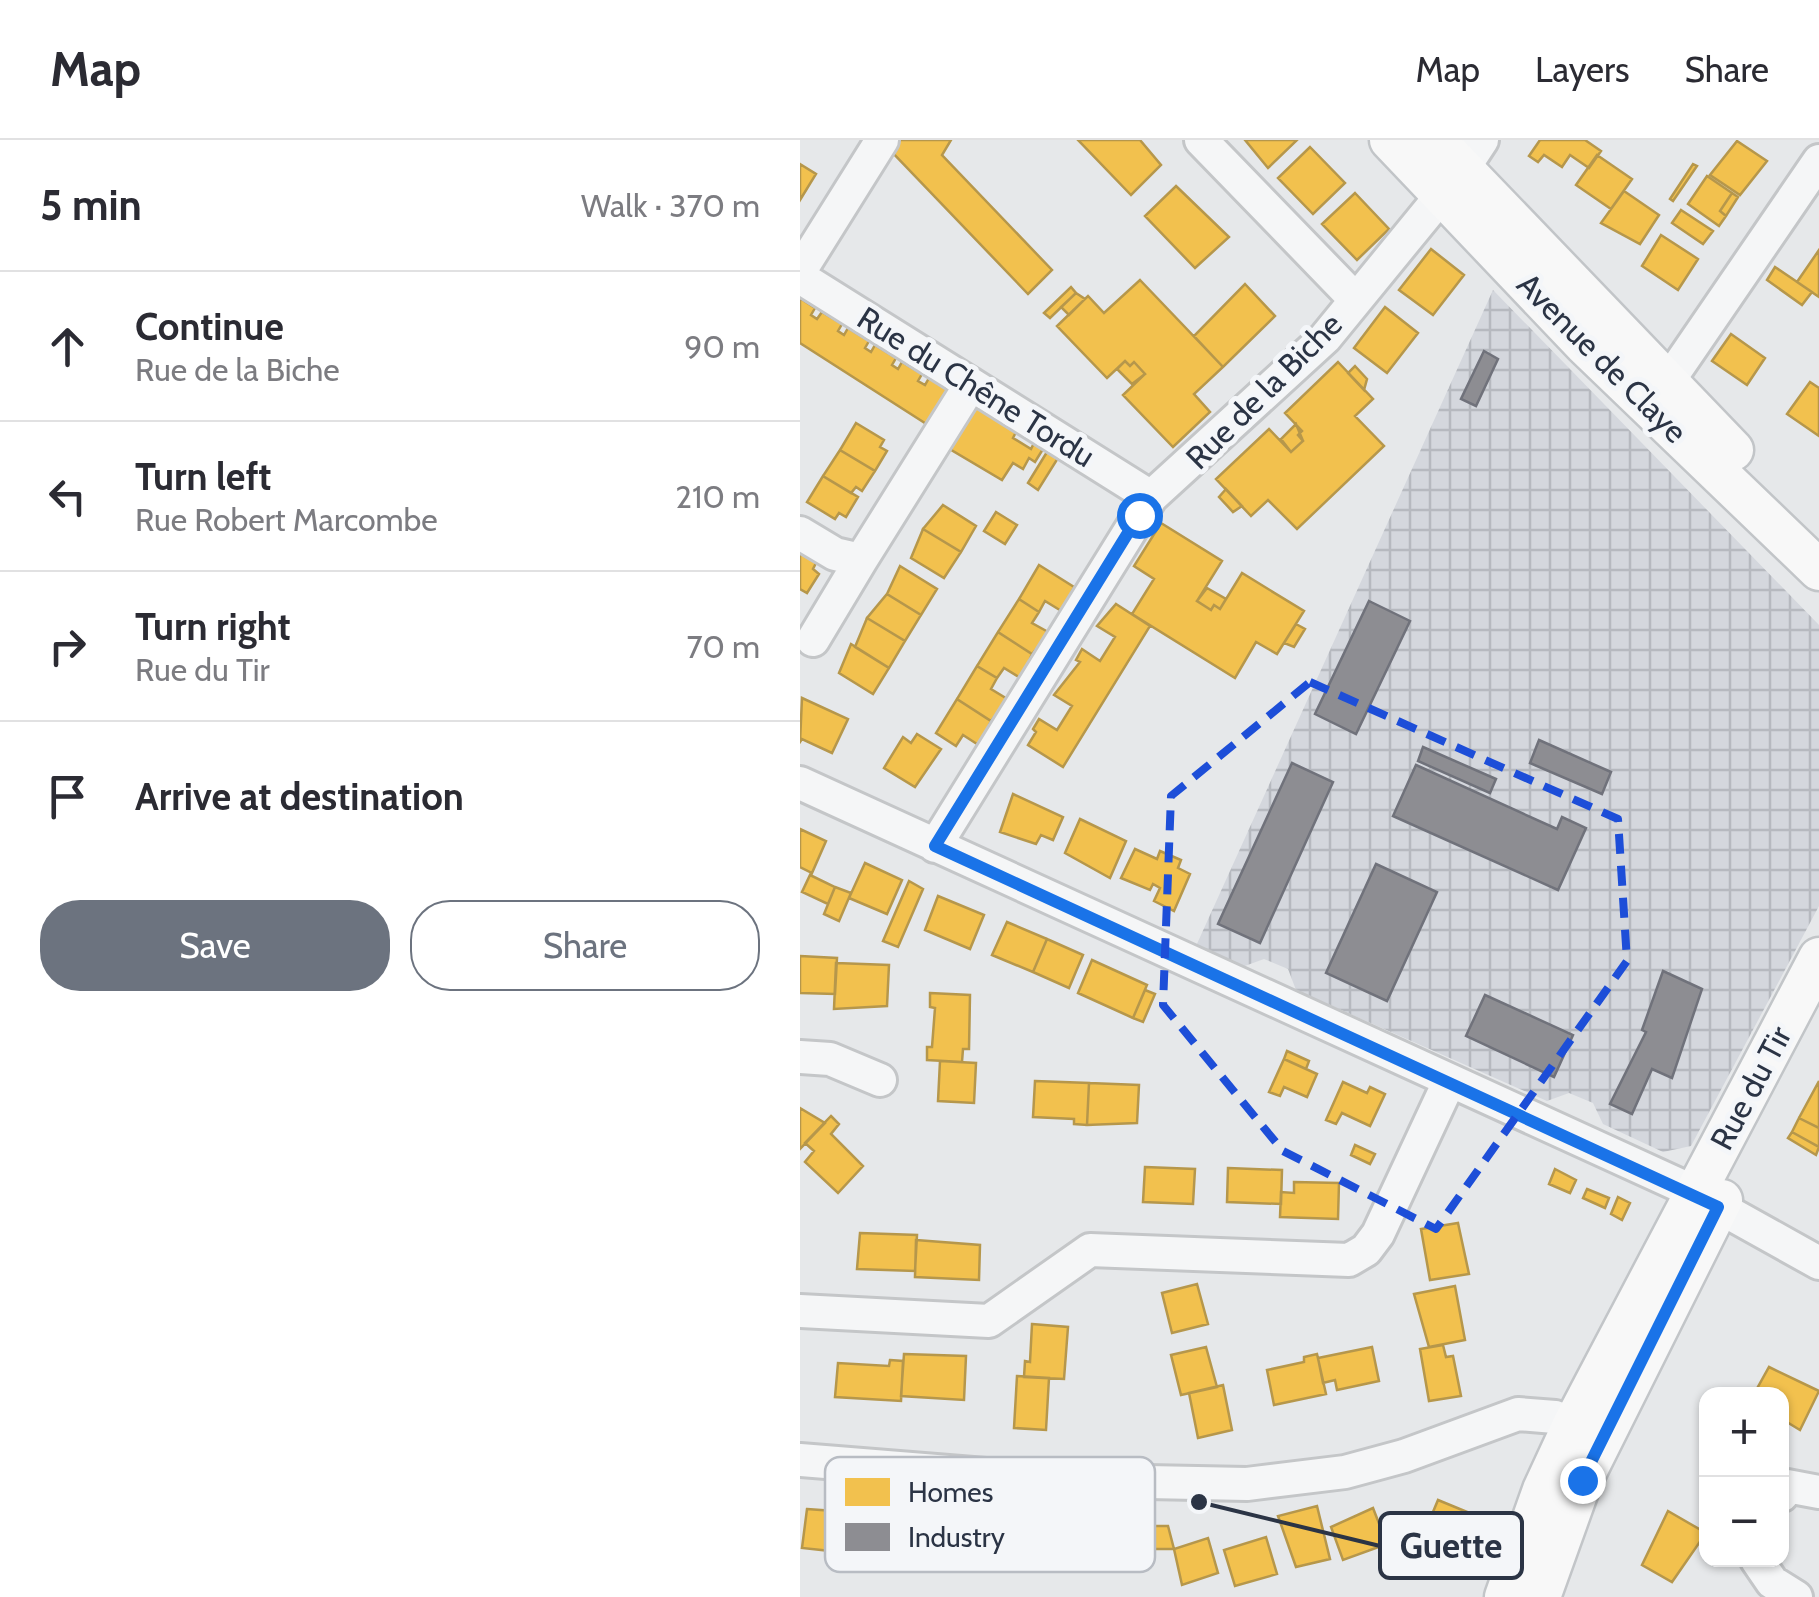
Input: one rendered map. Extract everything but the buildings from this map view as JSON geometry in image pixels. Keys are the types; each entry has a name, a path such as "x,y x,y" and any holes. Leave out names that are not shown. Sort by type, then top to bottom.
{"main road":[{"name":"Avenue de Claye","path":"1390,140 1463,168 1584,344 1819,570"},
{"name":"Avenue de Claye","path":"1435,140 1667,384 1819,532"},
{"name":"Rue du Tir","path":"1505,1597 1543,1490 1588,1430 1706,1201 1819,958"},
{"name":"Rue du Tir","path":"1706,1201 1819,1009"},
{"name":"Rue du Tir","path":"1540,1597 1588,1430"}],"street":[{"path":"800,274 882,140"},
{"path":"1201,140 1356,299"},
{"path":"1667,384 1819,161"},
{"name":"Rue de la Biche","path":"935,846 1151,497 1325,338 1463,168"},
{"name":"Rue du Chêne Tordu","path":"800,274 1151,497"},
{"path":"813,640 971,384"},
{"path":"800,533 835,554 862,560"},
{"path":"800,784 1706,1201 1819,1263"},
{"path":"800,1058 830,1059 880,1080"},
{"path":"800,1311 988,1321 1090,1250 1349,1260 1366,1250 1378,1234 1449,1082"},
{"path":"1155,1482 1248,1484 1345,1472 1418,1452 1518,1414 1543,1414 1588,1430"},
{"path":"800,1460 825,1462"},
{"path":"1789,1486 1819,1492"},
{"path":"1762,1567 1772,1582 1796,1597"}],"highlighted area":[{"path":"1310,682 1618,819 1627,961 1436,1229 1283,1151 1163,1005 1171,796"}],"shaded area":[{"path":"1493,290 1819,625 1819,906 1691,1146 1663,1152 1603,1124 1593,1103 1569,1093 1547,1101 1296,990 1288,969 1264,959 1242,967 1196,946"}],"place":[{"name":"Guette","path":"1199,1502"}],"route":[{"path":"1139,515 935,846 1679,1185 1718,1207 1582,1480"}]}
